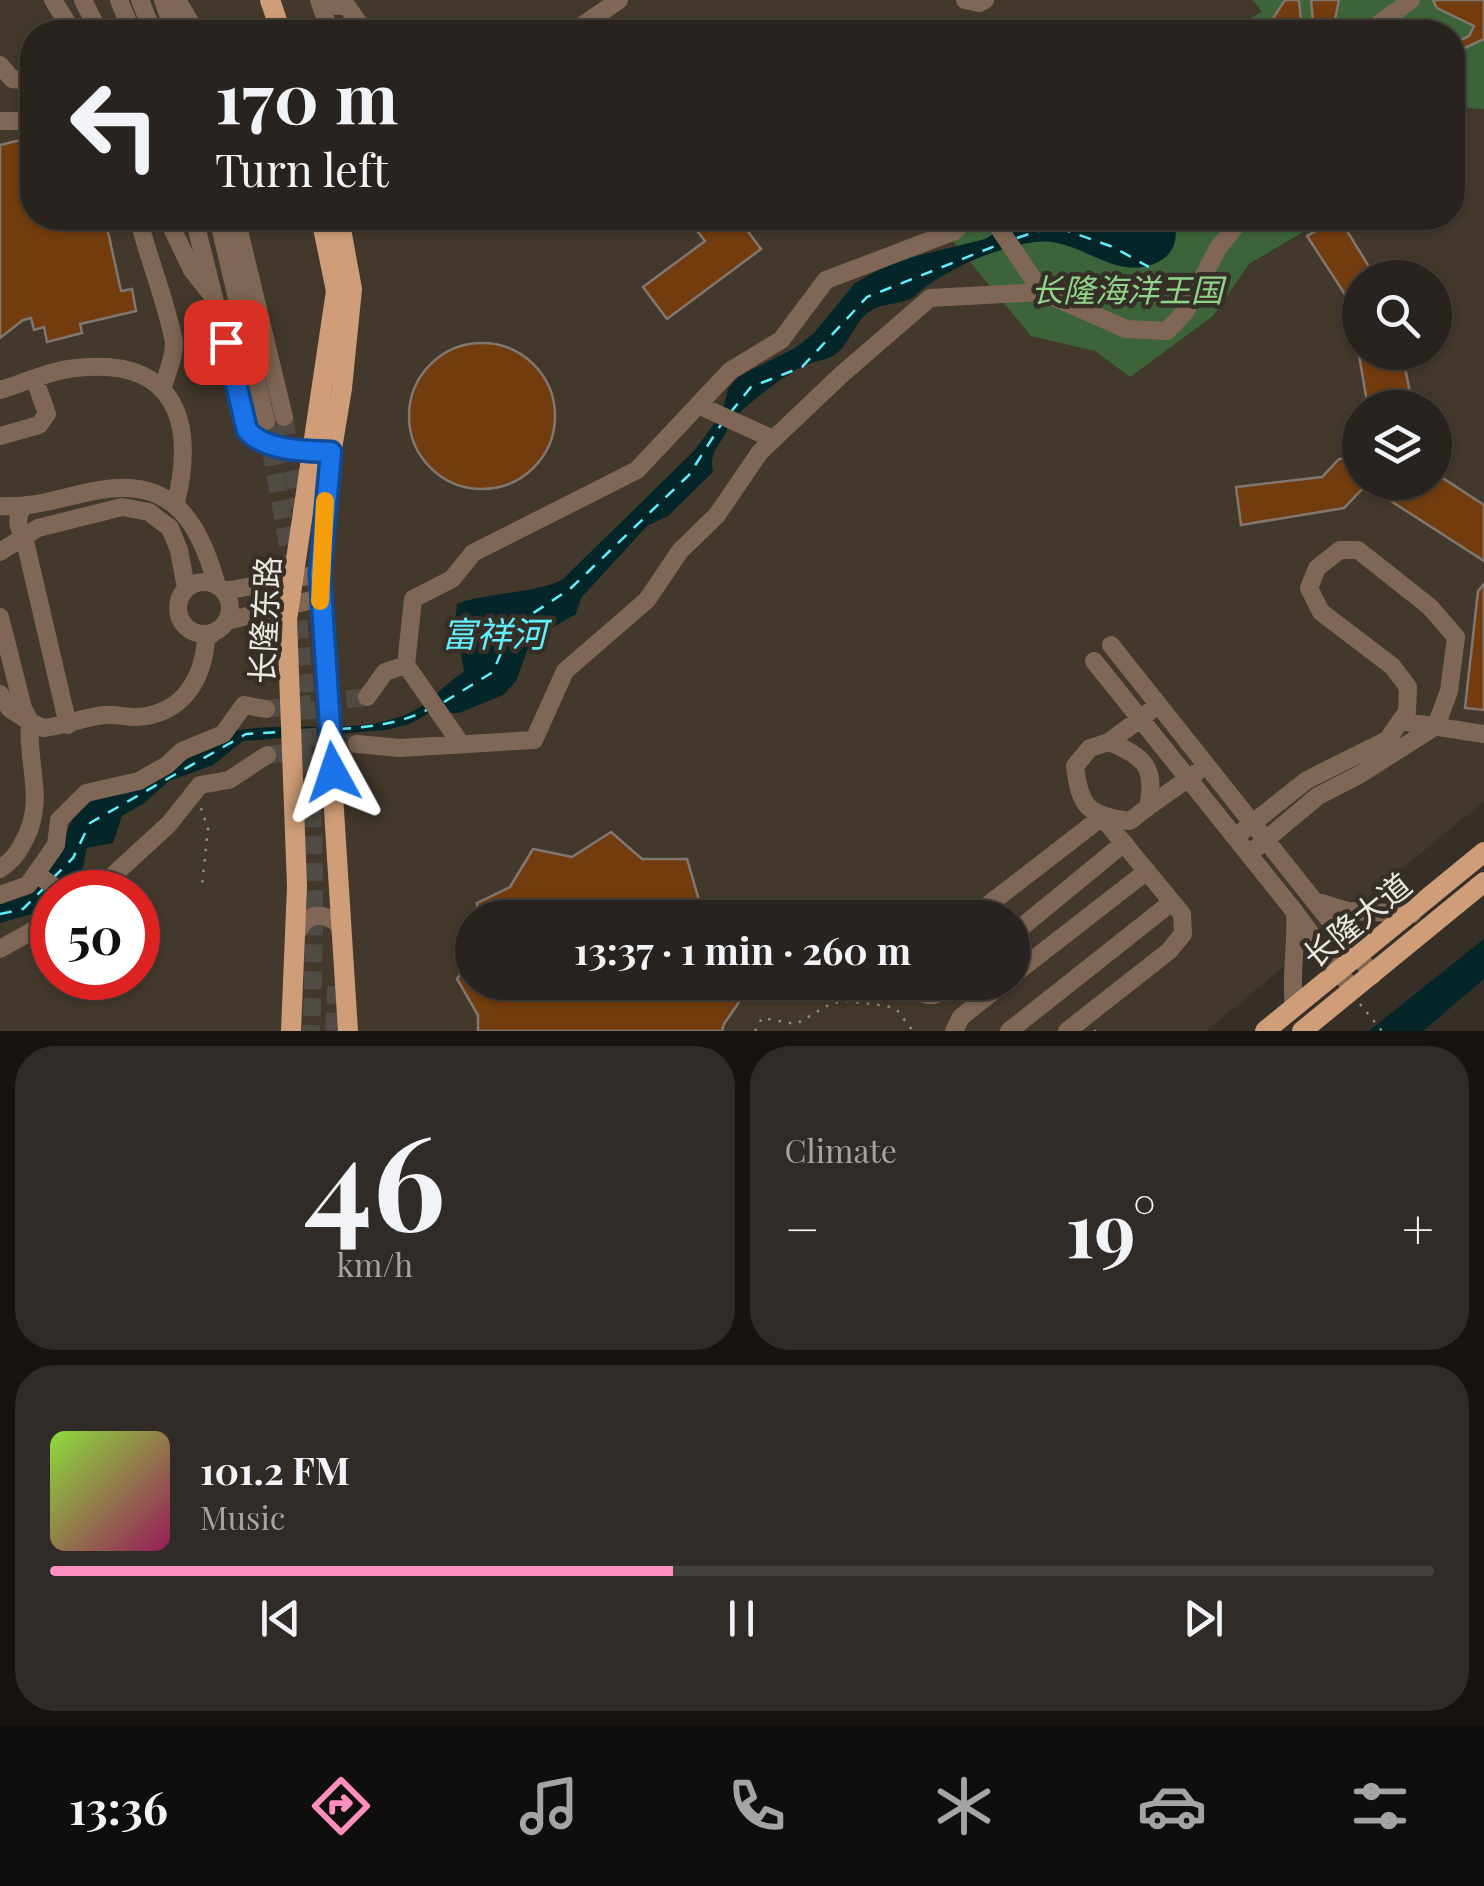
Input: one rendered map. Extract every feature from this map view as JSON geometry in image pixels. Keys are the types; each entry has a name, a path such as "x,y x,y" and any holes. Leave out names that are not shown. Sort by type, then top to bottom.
{"main road":[{"name":"长隆东路","path":"324,230 336,291 321,452 320,598 348,1031"},
{"name":"长隆东路","path":"291,1031 298,886 288,606 321,452 342,388 352,288 341,230"},
{"path":"289,718 300,707 315,708 329,717"},
{"name":"长隆大道","path":"1265,1031 1484,852"},
{"name":"长隆大道","path":"1302,1031 1484,882"}],"street":[{"path":"321,0 332,6 350,3"},
{"path":"590,20 619,0"},
{"path":"965,0 979,4 984,0"},
{"path":"1384,20 1412,0"},
{"path":"0,65 12,78 20,79"},
{"path":"141,230 152,271 161,282 168,326 174,338 172,352 154,384"},
{"path":"174,230 218,308"},
{"path":"197,230 247,430 258,441 321,452"},
{"path":"221,230 275,419 238,230"},
{"path":"462,744 406,665 413,599 452,579 473,553 637,470 730,370 780,340 826,280 956,230"},
{"path":"1000,230 1042,292"},
{"path":"357,744 400,748 534,740 564,671 647,600 680,551 717,515 760,452 930,298 1042,292 1126,329 1167,330 1185,312 1218,248 1232,230"},
{"path":"161,282 197,276"},
{"path":"0,390 71,368 111,366 154,384 180,418 185,443 176,503"},
{"path":"0,436 40,424 47,414 35,380"},
{"path":"698,405 773,440"},
{"path":"0,506 23,507 102,489 146,490 176,503 196,527 230,606 220,627 206,639 204,666 189,694 168,710 139,717 104,715 68,726 43,728 10,709 0,694"},
{"path":"23,507 18,515 18,528 24,537 68,726"},
{"path":"0,552 38,528 122,508 149,512 170,528 179,550 186,588 178,604 181,622 195,633 320,598"},
{"path":"1235,837 1307,780 1387,740 1407,712 1408,687 1392,666 1321,612 1309,588 1316,568 1340,550 1358,550 1430,607 1456,638 1449,691 1436,726 1360,775 1318,796 1249,854"},
{"path":"186,588 201,582 220,588 320,574"},
{"path":"0,617 30,722 28,747 38,788 34,822 13,860 0,869"},
{"path":"1111,646 1373,975"},
{"path":"1094,661 1295,912 1351,990"},
{"path":"367,697 385,672 406,665"},
{"path":"1158,704 1109,742 1090,748 1076,766 1078,789 1090,811 1130,821 1206,765"},
{"path":"39,870 56,844 59,820 86,793 139,781 182,751 223,734 244,705 266,708"},
{"path":"1400,721 1484,734"},
{"path":"1109,742 1132,752 1148,766 1152,786 1148,807"},
{"path":"120,870 143,850 200,786 229,780 267,755"},
{"path":"1067,1031 1169,951 1183,934 1182,914 1102,817"},
{"path":"994,900 1102,817"},
{"path":"1030,920 1124,844"},
{"path":"1030,962 1147,871"},
{"path":"0,895 30,882"},
{"path":"1314,900 1348,911 1412,914"},
{"path":"1009,1031 1172,902"},
{"path":"1294,1007 1290,979 1296,958 1295,912"},
{"path":"295,938 300,924 312,914 328,915 340,925 344,951"},
{"path":"0,948 30,932"},
{"path":"954,1031 961,1017 982,1000"}],"path":[{"path":"190,797 199,804 208,829 202,884"},
{"path":"1351,990 1382,1031"},
{"path":"755,1031 762,1018 796,1024 832,1003 847,1001 897,1010 913,1031"}],"shaded area":[{"path":"0,0 1484,0 1484,801 1206,1031 0,1031"}],"green space":[{"path":"1253,0 1484,0 1484,109 1465,108 1465,20 1246,20 1262,12"},
{"name":"长隆海洋王国","path":"944,230 1307,230 1249,264 1213,316 1130,377 1095,351 1031,336"}],"water":[{"name":"富祥河","path":"1000,230 1176,230 1172,249 1164,258 1142,267 1112,264 1067,246 1035,242 992,253 936,280 912,298 873,309 836,354 792,373 729,423 713,458 713,472 668,516 647,526 581,598 576,614 531,640 516,681 503,695 459,713 429,713 410,724 386,730 243,741 213,765 169,781 122,816 113,843 87,848 82,870 47,870 75,815 85,804 144,787 210,740 256,728 367,724 409,713 424,704 464,672 455,620 457,604 562,580 694,451 722,413 728,389 738,377 795,348 814,333 855,283 893,262 985,239"},
{"name":"富祥河","path":"30,889 30,915 0,923 0,903"},
{"path":"1484,939 1484,979 1423,1031 1369,1031"}],"building":[{"path":"1285,0 1299,0 1301,20 1272,20"},
{"path":"1311,0 1339,0 1335,20 1313,20"},
{"path":"1433,0 1484,0 1484,39 1465,48 1465,38 1474,26 1437,8"},
{"path":"20,140 20,230 108,230 121,291 132,289 136,311 80,324 82,333 47,342 44,327 34,330 31,318 0,338 0,145"},
{"path":"696,230 747,230 761,249 667,319 643,287 705,241"},
{"path":"1318,230 1346,230 1365,260 1342,260 1342,290 1307,236"},
{"path":"482,343 510,348 534,364 550,388 555,416 550,444 534,468 510,484 482,489 454,484 430,468 414,444 409,416 414,388 430,364 454,348"},
{"path":"1362,370 1406,370 1409,390 1365,390"},
{"path":"1342,459 1342,500 1352,500 1344,508 1241,525 1236,487 1322,477"},
{"path":"1452,484 1484,505 1484,561 1389,500 1452,500"},
{"path":"1484,584 1484,710 1465,708 1478,591"},
{"path":"611,832 642,859 687,859 699,900 483,900 510,887 533,849 572,857"},
{"path":"469,1000 741,1000 722,1031 478,1031 478,1015"}],"ferry route":[{"path":"1017,238 1042,230"},
{"path":"1065,230 1113,247 1149,267"},
{"path":"730,413 751,387 802,367 867,297 1000,244"},
{"path":"444,702 493,672 512,627 570,589 689,475 722,423"},
{"path":"339,729 384,724 427,710"},
{"path":"299,731 321,730"},
{"path":"61,870 73,858 90,823 246,734 281,732"},
{"path":"0,914 23,909 30,902"}],"tunnel":[{"path":"284,417 300,508"},
{"path":"266,421 291,563"},
{"path":"295,594 312,812 311,1031"},
{"path":"266,709 367,697"},
{"path":"267,755 357,744"},
{"path":"334,1031 337,977"}],"slow traffic":[{"path":"320,601 325,501"}],"route":[{"path":"226,342 247,430 252,436 268,444 331,452 320,614 333,772"}]}
